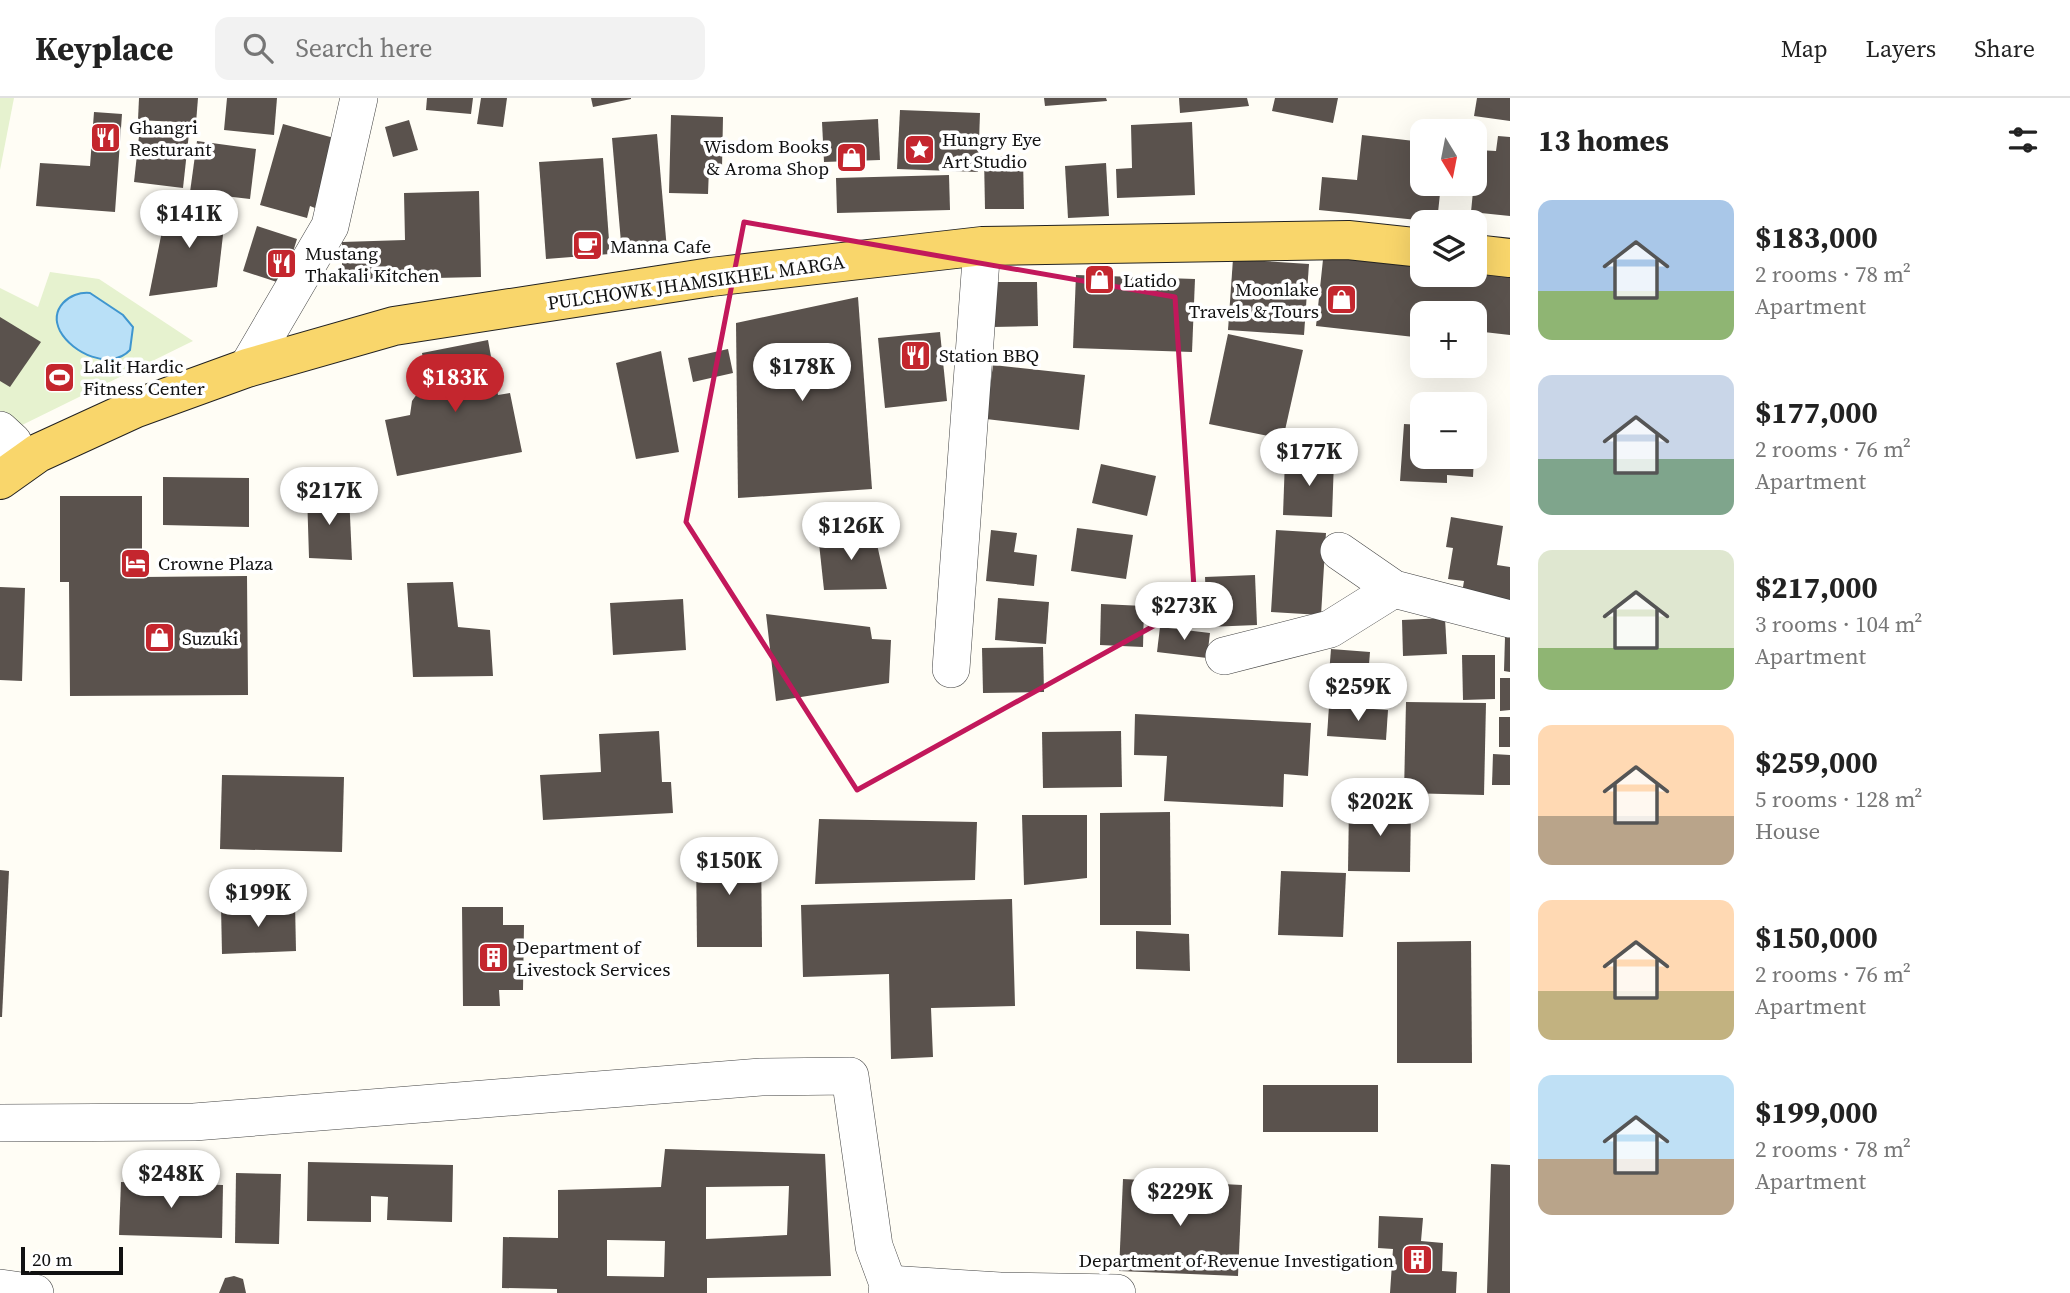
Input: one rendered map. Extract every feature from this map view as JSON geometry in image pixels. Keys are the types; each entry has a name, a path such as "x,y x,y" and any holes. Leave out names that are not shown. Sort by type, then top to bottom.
{"main road":[{"name":"PULCHOWK JHAMSIKHEL MARGA","path":"10,472 38,453 134,409 247,368 394,326 711,277 982,246 1348,240 1410,247"},
{"path":"1487,255 1510,258"}],"street":[{"path":"247,368 330,226 359,98"},
{"path":"951,670 982,246"},
{"path":"0,430 13,442 10,472"},
{"path":"1339,551 1394,589 1510,619"},
{"path":"1224,656 1330,629 1394,589"},
{"path":"0,1123 194,1122 761,1077 850,1076 874,1246 887,1289 1118,1293"},
{"path":"0,1288 35,1293"}],"highlighted area":[{"path":"744,222 1175,297 1195,603 857,790 686,522"}],"green space":[{"path":"0,98 14,98 0,170"},
{"name":"Lalit Hardic Fitness Center","path":"50,272 99,279 193,341 16,428 0,413 0,288 38,307"}],"water":[{"path":"90,293 123,315 133,327 130,350 122,356 112,359 92,357 73,346 60,331 57,316 63,303 75,295"}],"building":[{"path":"139,98 198,98 196,123 138,120"},
{"path":"227,98 277,98 274,135 224,130"},
{"path":"427,98 473,98 471,114 426,110"},
{"path":"481,98 507,98 503,127 477,124"},
{"path":"591,98 631,98 631,99 593,107"},
{"path":"1044,98 1106,98 1107,101 1045,106"},
{"path":"1179,98 1247,98 1249,106 1180,113"},
{"path":"1275,98 1338,98 1333,123 1272,111"},
{"path":"1477,98 1510,98 1510,121 1474,116"},
{"path":"900,110 980,113 978,172 897,169"},
{"name":"Ghangri Resturant","path":"94,112 122,114 115,212 36,206 40,163 90,166"},
{"path":"671,115 723,117 722,168 709,168 708,194 669,193"},
{"path":"878,119 880,160 824,162 822,122"},
{"path":"409,120 418,150 393,157 385,127"},
{"path":"1192,122 1195,195 1117,198 1116,169 1132,168 1131,125"},
{"path":"283,124 334,138 315,208 310,206 307,218 260,205"},
{"path":"140,127 189,133 183,188 134,182"},
{"path":"657,134 667,250 622,254 612,138"},
{"path":"1362,135 1410,141 1410,196 1440,196 1438,210 1410,210 1410,219 1319,210 1322,177 1357,180"},
{"path":"1498,136 1510,137 1510,216 1487,214 1487,210 1471,210 1473,196 1488,196 1488,151 1496,151"},
{"path":"197,141 256,149 250,199 190,192"},
{"path":"1023,156 1024,209 985,209 984,157"},
{"path":"603,158 610,254 546,259 539,162"},
{"path":"1106,163 1109,216 1068,218 1065,166"},
{"path":"949,175 950,210 837,213 836,178"},
{"path":"479,191 481,277 342,280 342,242 405,240 404,193"},
{"path":"167,206 226,209 217,287 149,296"},
{"path":"257,226 297,239 283,284 243,271"},
{"path":"1324,250 1410,260 1410,287 1487,287 1487,267 1510,270 1510,335 1487,332 1487,301 1410,301 1410,337 1316,326"},
{"path":"1233,259 1309,264 1304,335 1228,330"},
{"path":"1076,275 1195,279 1192,352 1073,348"},
{"path":"992,282 1037,282 1038,326 992,327"},
{"path":"858,297 872,489 738,498 736,323"},
{"path":"0,317 41,342 10,387 0,381"},
{"path":"940,332 947,401 885,408 878,338"},
{"path":"1228,334 1303,350 1283,439 1209,424"},
{"path":"488,340 498,395 510,393 522,452 397,476 385,420 410,415 412,401 427,380 422,353"},
{"path":"728,349 733,373 693,382 688,358"},
{"path":"661,351 679,452 636,459 616,363"},
{"path":"993,365 1085,375 1079,430 986,419"},
{"path":"1404,424 1410,424 1410,469 1473,469 1473,477 1447,475 1447,483 1400,481"},
{"path":"1285,459 1334,460 1332,517 1283,515"},
{"path":"1101,464 1156,476 1147,516 1092,503"},
{"path":"163,477 249,478 249,527 163,525"},
{"path":"307,494 349,494 352,560 309,558"},
{"name":"Suzuki","path":"60,496 142,496 142,577 247,576 248,695 70,696 69,582 60,582"},
{"path":"1451,517 1503,526 1497,565 1510,567 1510,601 1462,593 1464,581 1448,579 1453,548 1446,547"},
{"path":"1077,528 1133,535 1126,579 1071,571"},
{"path":"991,530 1017,533 1014,552 1037,555 1034,586 986,581"},
{"path":"1276,530 1326,533 1321,615 1271,612"},
{"path":"874,531 887,589 824,590 818,534"},
{"path":"1255,575 1257,625 1207,627 1205,577"},
{"path":"453,582 458,627 490,630 493,676 413,677 407,583"},
{"path":"0,587 25,588 22,681 0,680"},
{"path":"998,598 1049,602 1046,644 995,640"},
{"path":"683,599 686,650 613,655 610,603"},
{"path":"1101,604 1144,606 1143,647 1100,645"},
{"path":"766,614 870,627 872,639 891,640 889,683 776,701"},
{"path":"1445,618 1447,654 1403,656 1402,620"},
{"path":"1160,627 1210,633 1207,658 1157,652"},
{"path":"1505,637 1510,637 1510,672 1504,671"},
{"path":"1043,647 1044,692 983,693 982,648"},
{"path":"1331,649 1370,652 1366,702 1327,700"},
{"path":"1462,655 1495,655 1495,699 1463,700"},
{"path":"1500,678 1510,678 1510,710 1500,711"},
{"path":"1406,702 1486,703 1484,795 1404,793"},
{"path":"1329,706 1388,710 1386,740 1327,736"},
{"path":"1135,714 1311,723 1308,776 1284,774 1283,807 1164,801 1167,756 1134,755"},
{"path":"1499,717 1510,717 1510,747 1499,747"},
{"path":"659,731 662,782 671,782 673,813 543,820 540,775 601,772 599,734"},
{"path":"1121,731 1122,787 1043,788 1042,732"},
{"path":"1493,754 1510,755 1510,785 1492,785"},
{"path":"222,775 344,777 342,852 220,849"},
{"path":"1349,805 1411,806 1410,872 1348,871"},
{"path":"1170,812 1171,925 1100,925 1100,813"},
{"path":"1022,815 1087,815 1087,878 1024,885"},
{"path":"819,819 977,822 975,880 815,884"},
{"path":"696,847 761,847 762,947 697,947"},
{"path":"0,870 9,871 2,1017 0,1017"},
{"path":"1281,871 1346,873 1343,937 1278,935"},
{"path":"1012,899 1015,1006 931,1008 933,1057 891,1059 889,974 803,977 801,905"},
{"path":"295,903 296,951 222,954 221,906"},
{"name":"Department of Livestock Services","path":"462,907 503,907 503,925 524,925 523,990 499,990 500,1006 463,1006"},
{"path":"1136,931 1189,934 1190,971 1136,969"},
{"path":"1471,941 1472,1063 1397,1063 1397,942"},
{"path":"1263,1085 1378,1085 1378,1132 1263,1132"},
{"path":"665,1149 825,1154 831,1276 707,1278 707,1293 557,1293 557,1289 502,1288 503,1237 558,1238 558,1190 661,1187","holes":["789,1186 787,1235 706,1239 706,1187","607,1240 665,1241 664,1277 607,1276"]},
{"path":"308,1162 453,1165 452,1222 387,1220 388,1197 371,1196 371,1222 307,1221"},
{"path":"1491,1164 1510,1165 1510,1293 1487,1293"},
{"path":"236,1173 281,1174 279,1244 235,1243"},
{"path":"1123,1179 1242,1185 1238,1276 1119,1271"},
{"path":"121,1182 223,1185 222,1238 119,1235"},
{"name":"Department of Revenue Investigation","path":"1379,1216 1423,1218 1421,1241 1443,1243 1442,1271 1457,1272 1456,1293 1390,1293 1393,1249 1378,1248"},
{"path":"234,1276 243,1279 246,1293 219,1293 225,1278"}],"place":[{"name":"Ghangri Resturant","path":"106,138"},
{"name":"Hungry Eye Art Studio","path":"919,150"},
{"name":"Wisdom Books & Aroma Shop","path":"852,157"},
{"name":"Manna Cafe","path":"587,246"},
{"name":"Mustang Thakali Kitchen","path":"282,264"},
{"name":"Latido","path":"1100,280"},
{"name":"Moonlake Travels & Tours","path":"1342,300"},
{"name":"Station BBQ","path":"916,355"},
{"name":"Lalit Hardic Fitness Center","path":"60,377"},
{"name":"Crowne Plaza","path":"135,563"},
{"name":"Suzuki","path":"159,638"},
{"name":"Department of Livestock Services","path":"493,958"},
{"name":"Department of Revenue Investigation","path":"1417,1260"}]}
